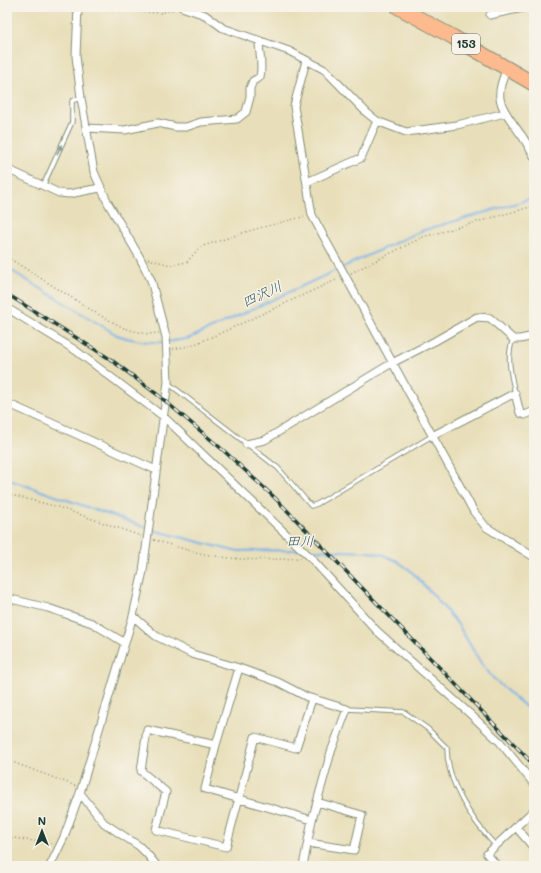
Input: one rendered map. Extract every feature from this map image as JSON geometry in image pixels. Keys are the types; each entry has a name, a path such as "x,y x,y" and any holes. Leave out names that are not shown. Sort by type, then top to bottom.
{"highway":[{"name":"153","path":"398,7 534,84"}],"street":[{"path":"182,7 205,15 223,28 289,51 325,70 377,121 406,132 457,125 505,113"},
{"path":"490,15 527,7"},
{"path":"50,866 60,845 80,790 133,616 143,571 168,382 166,335 151,280 100,188 94,172 81,98 76,56 78,8"},
{"path":"86,128 125,130 158,123 186,126 201,122 237,119 246,112 250,97 250,88 253,81 260,77 262,70 259,41"},
{"path":"306,60 294,106 312,215 474,512 486,527 534,557"},
{"path":"508,69 501,82 500,89 502,105 505,113 520,132 534,156"},
{"path":"307,182 361,158 377,121"},
{"path":"7,169 59,193 69,194 100,188"},
{"path":"7,308 75,350 164,417 297,544 378,631 500,742 534,784"},
{"path":"246,444 265,440 392,363 477,317 490,318 513,339 534,336"},
{"path":"432,436 515,393 520,413 525,415 534,411"},
{"path":"7,403 156,470"},
{"path":"7,598 48,608 92,623 125,643"},
{"path":"133,616 156,636 192,654 239,668 278,682 312,699 347,709 331,752 312,820 304,866"},
{"path":"239,668 216,744 205,789 312,820"},
{"path":"216,744 147,730 141,771 166,792 160,809 160,818 156,830 226,847 255,737 296,748 312,699"},
{"path":"80,790 104,823 139,846 157,866"},
{"path":"308,842 354,850 362,815 317,802"},
{"path":"497,866 486,854 534,810"},
{"path":"516,827 534,848"}],"lane":[{"path":"43,186 72,122 72,101 81,98"},
{"path":"513,339 510,347 509,364 515,393"},
{"path":"168,382 278,468 311,506 317,504 432,436"},
{"path":"347,709 404,712 428,729 447,748 447,762 464,805 495,845"}],"path":[{"path":"78,8 90,10 160,13 182,7"},
{"path":"139,256 171,265 187,262 200,246 252,230 312,215"},
{"path":"7,257 101,316 124,328 149,334 166,335"},
{"path":"7,494 55,506 209,555 269,560 308,555"},
{"path":"7,760 80,790"},
{"path":"7,837 60,845"}],"waterway":[{"name":"四沢川","path":"7,268 117,335 136,340 154,342 171,341 190,338 421,231 534,198"},
{"name":"田川","path":"7,479 153,530 234,551 300,550"},
{"name":"田川","path":"307,550 369,552 381,554 397,561 411,571 457,623 481,663 493,678 534,714"}],"railway":[{"path":"7,294 110,359 158,395 223,450 274,497 534,765"}]}
